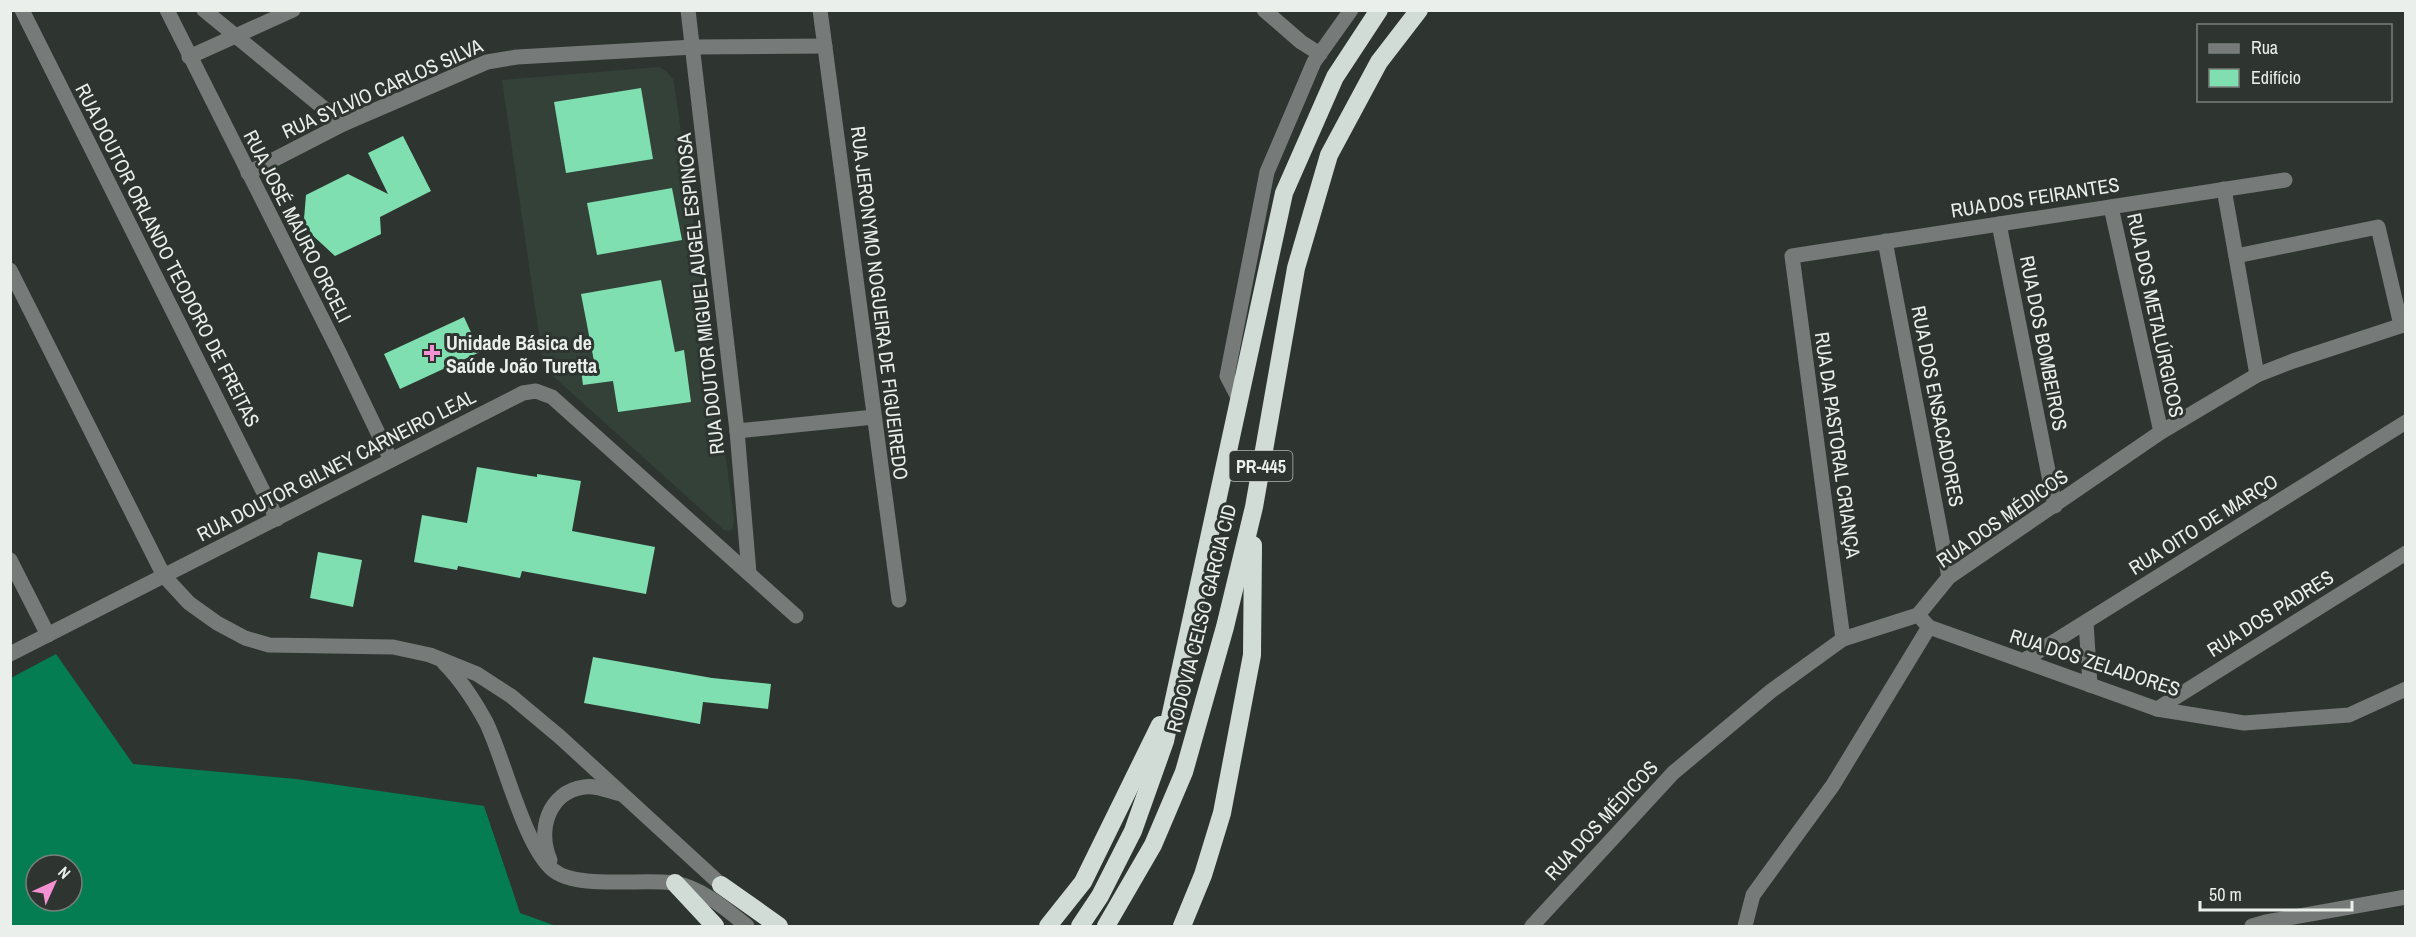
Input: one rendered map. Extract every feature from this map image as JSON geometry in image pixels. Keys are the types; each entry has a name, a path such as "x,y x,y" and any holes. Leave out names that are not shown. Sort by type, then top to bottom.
{"highway":[{"name":"RODOVIA CELSO GARCIA CID","path":"1080,927 1100,896 1133,831 1165,741 1284,193 1335,77 1379,10"},
{"name":"RODOVIA CELSO GARCIA CID","path":"1106,927 1153,844 1184,772 1225,627 1254,507 1296,267 1329,155 1379,62 1419,10"},
{"path":"1182,927 1203,874 1222,813 1252,655 1254,507"},
{"path":"1048,927 1083,882 1179,685"},
{"path":"675,883 715,927"},
{"path":"721,885 779,927"}],"street":[{"name":"RUA JOSÉ MAURO ORCELI","path":"167,10 391,460"},
{"path":"204,10 343,124"},
{"path":"189,57 293,10"},
{"name":"RUA DOUTOR MIGUEL AUGEL ESPINOSA","path":"688,10 737,431 749,573"},
{"name":"RUA JERONYMO NOGUEIRA DE FIGUEIREDO","path":"820,10 899,600"},
{"path":"1264,10 1301,42 1320,54"},
{"path":"1239,399 1227,376 1267,172 1285,127 1320,54 1351,10"},
{"name":"RUA DOUTOR ORLANDO TEODORO DE FREITAS","path":"26,12 277,519"},
{"name":"RUA SYLVIO CARLOS SILVA","path":"248,173 343,124 487,62 518,57 694,47 825,46"},
{"name":"RUA DOS FEIRANTES","path":"1792,256 2285,180"},
{"path":"2224,189 2257,375"},
{"name":"RUA DOS METALÚRGICOS","path":"2111,207 2161,432"},
{"name":"RUA DOS BOMBEIROS","path":"1999,224 2055,506"},
{"path":"2236,256 2378,227 2403,325"},
{"name":"RUA DOS ENSACADORES","path":"1886,241 1949,577"},
{"name":"RUA DA PASTORAL CRIANÇA","path":"1792,256 1843,639"},
{"path":"10,270 164,576 189,603 245,639 269,645 393,646 417,651 477,674 511,696 624,795 768,927"},
{"name":"RUA DOS MÉDICOS","path":"1532,927 1673,774 1771,691 1843,639 1918,615 1949,577 2161,432 2257,375 2403,325"},
{"name":"RUA DOUTOR GILNEY CARNEIRO LEAL","path":"10,654 523,393 536,391 552,397 796,616"},
{"path":"737,431 874,417"},
{"name":"RUA OITO DE MARÇO","path":"2023,661 2406,422"},
{"name":"RUA DOS PADRES","path":"2157,709 2406,553"},
{"path":"10,560 48,635"},
{"name":"RUA DOS ZELADORES","path":"1918,615 1929,627 2157,709 2244,723 2349,715 2406,688"},
{"path":"2086,622 2090,685"},
{"path":"1745,927 1753,895 1833,785 1929,627"},
{"path":"442,660 467,690 486,723 536,849 555,872 578,879 675,883 701,893 723,907 747,927"},
{"path":"555,872 548,855 544,827 551,809 558,801 565,794 584,787 600,788 624,795"},
{"path":"2252,927 2266,922 2406,897"}],"shaded area":[{"path":"659,67 673,79 676,96 734,518 733,528 730,531 724,530 544,368 502,80"}],"green space":[{"path":"56,654 133,764 296,779 484,806 520,913 556,926 11,926 11,678"}],"building":[{"path":"641,88 653,159 566,173 554,102"},
{"path":"403,136 431,191 380,217 381,234 335,256 309,232 304,219 306,195 348,174 388,194 368,153"},
{"path":"672,188 682,240 597,255 587,203"},
{"path":"661,280 675,352 684,350 691,402 618,412 613,381 583,385 580,363 594,361 581,294"},
{"name":"Unidade Básica de Saúde João Turetta","path":"464,317 480,352 400,389 384,354"},
{"path":"477,467 537,477 537,474 581,481 572,531 655,547 646,594 522,571 520,578 458,566 457,570 414,562 422,515 467,523"},
{"path":"318,552 362,560 353,607 310,598"},
{"path":"593,657 712,678 771,684 768,709 703,702 700,724 584,703"}],"place":[{"name":"Unidade Básica de Saúde João Turetta","path":"432,353"}]}
